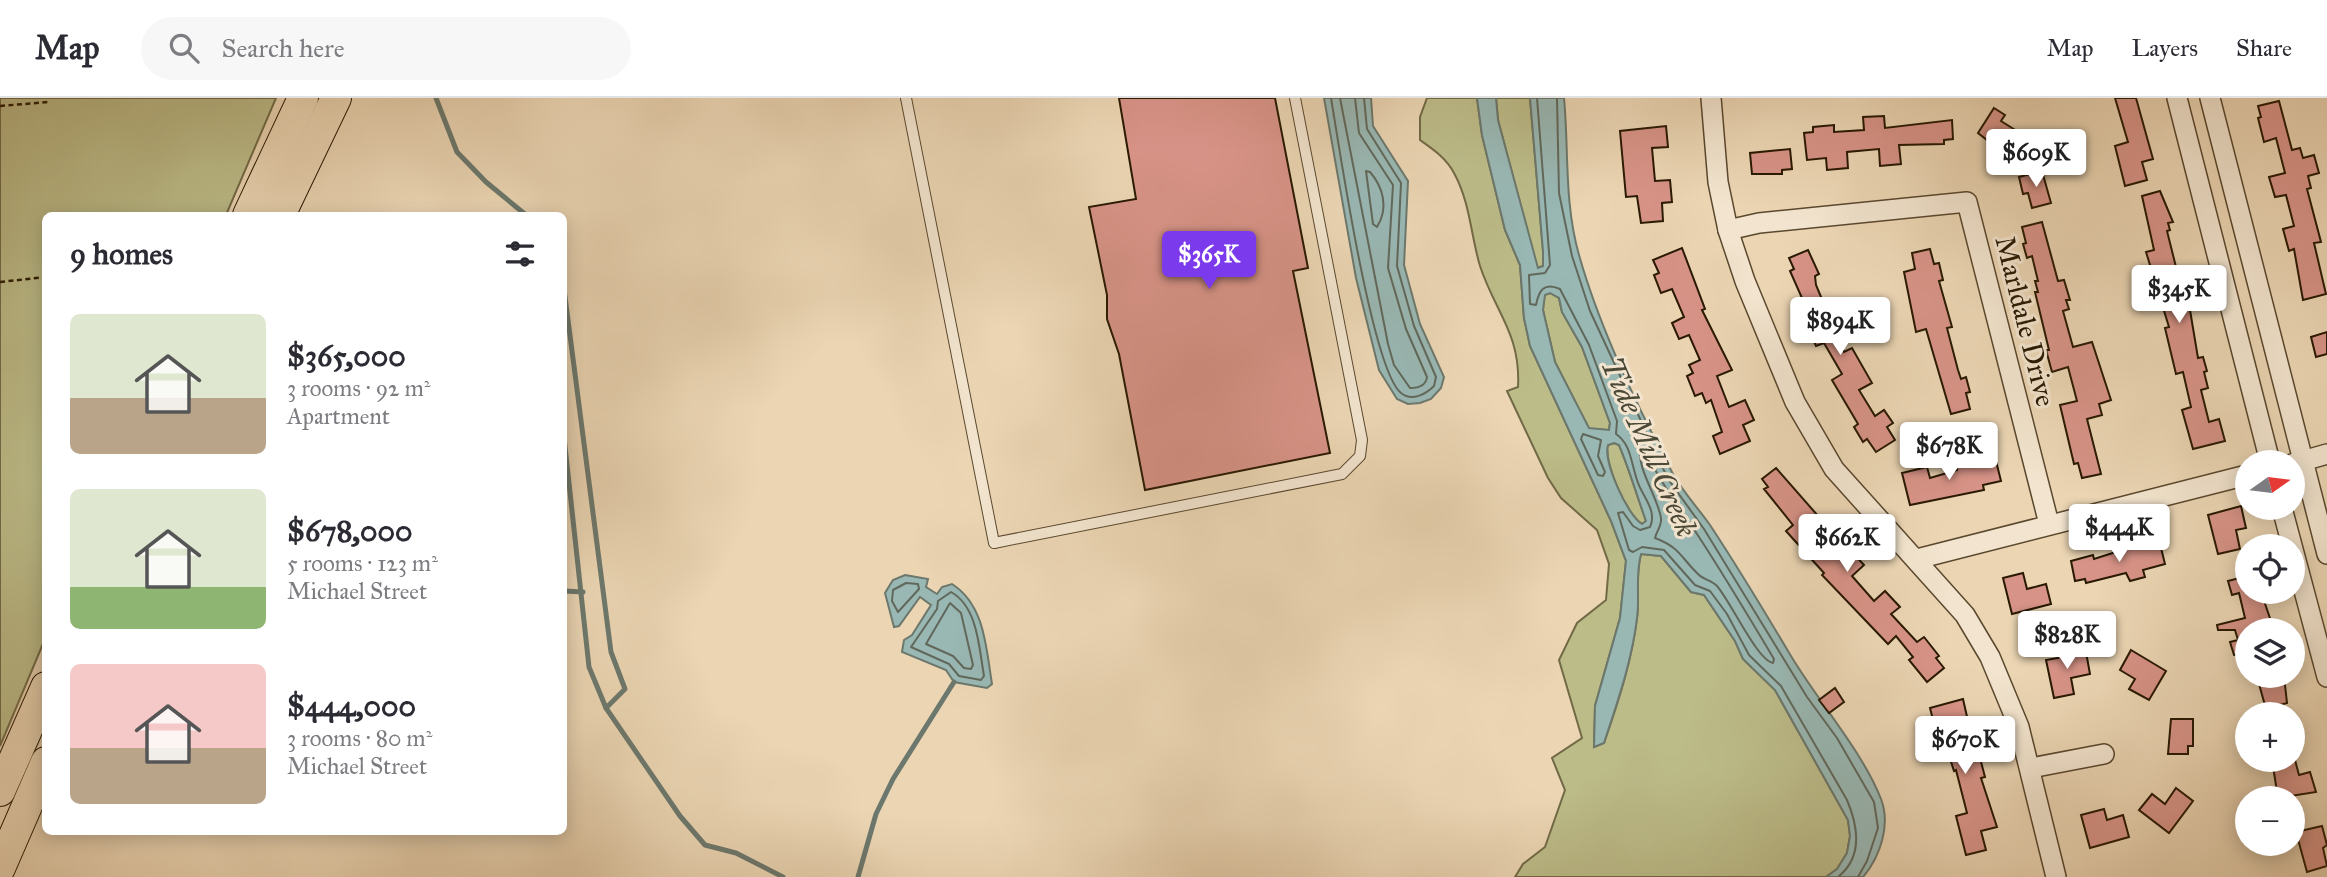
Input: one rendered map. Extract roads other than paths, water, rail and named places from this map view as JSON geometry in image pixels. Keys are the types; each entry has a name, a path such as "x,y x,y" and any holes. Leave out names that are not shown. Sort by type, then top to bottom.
{"main road":[{"path":"248,212 303,98"},
{"path":"281,212 336,98"},
{"path":"0,791 42,696"},
{"path":"0,868 42,771"}],"street":[{"path":"1711,98 1718,181 1728,230 1764,328 1815,439 1834,469 1965,615 1990,657 2019,727 2056,877"},
{"path":"2177,98 2267,450"},
{"path":"2210,98 2295,450"},
{"name":"Marldale Drive","path":"1728,230 1759,223 1967,202 2049,524"},
{"path":"2305,460 2327,454"},
{"path":"1917,559 2235,478"},
{"path":"2305,484 2327,554"},
{"path":"2285,520 2327,677"},
{"path":"2031,768 2104,754"}],"lane":[{"path":"906,98 993,543 1342,474 1355,464 1362,440 1295,98"}],"water":[{"path":"1324,98 1371,98 1373,126 1408,181 1404,265 1420,324 1444,377 1441,388 1431,399 1420,403 1408,404 1397,399 1379,370 1356,278"},
{"name":"Tide Mill Creek","path":"1477,98 1496,98 1498,120 1538,268 1543,266 1530,98 1564,98 1571,216 1579,255 1597,310 1633,394 1673,474 1720,540 1799,669 1873,780 1884,809 1884,830 1879,850 1863,877 1826,877 1837,869 1847,853 1850,836 1848,820 1775,690 1743,659 1735,641 1704,595 1691,592 1661,556 1641,554 1637,618 1628,666 1604,743 1594,747 1595,706 1620,618 1626,561 1611,521 1530,346 1524,318 1520,265 1505,230 1482,135","holes":["1550,293 1559,298 1562,312 1582,347 1610,423 1609,430 1589,428 1555,362 1543,310 1545,295","1608,445 1619,445 1630,474 1646,521 1642,524 1623,499 1613,475 1607,453"]},
{"path":"905,575 928,579 926,587 937,594 942,587 952,584 971,603 978,615 985,642 992,684 987,688 954,682 946,670 902,652 904,640 912,635 931,605 920,597 899,626 894,627 885,593 893,580"}],"waterway":[{"path":"436,98 457,152 486,182 522,212"},
{"path":"567,312 611,652 625,689 606,708"},
{"path":"567,465 589,667 606,708 680,816 705,845 736,853 783,877"},
{"path":"567,591 583,592"},
{"path":"858,877 876,814 893,779 954,682"}]}
